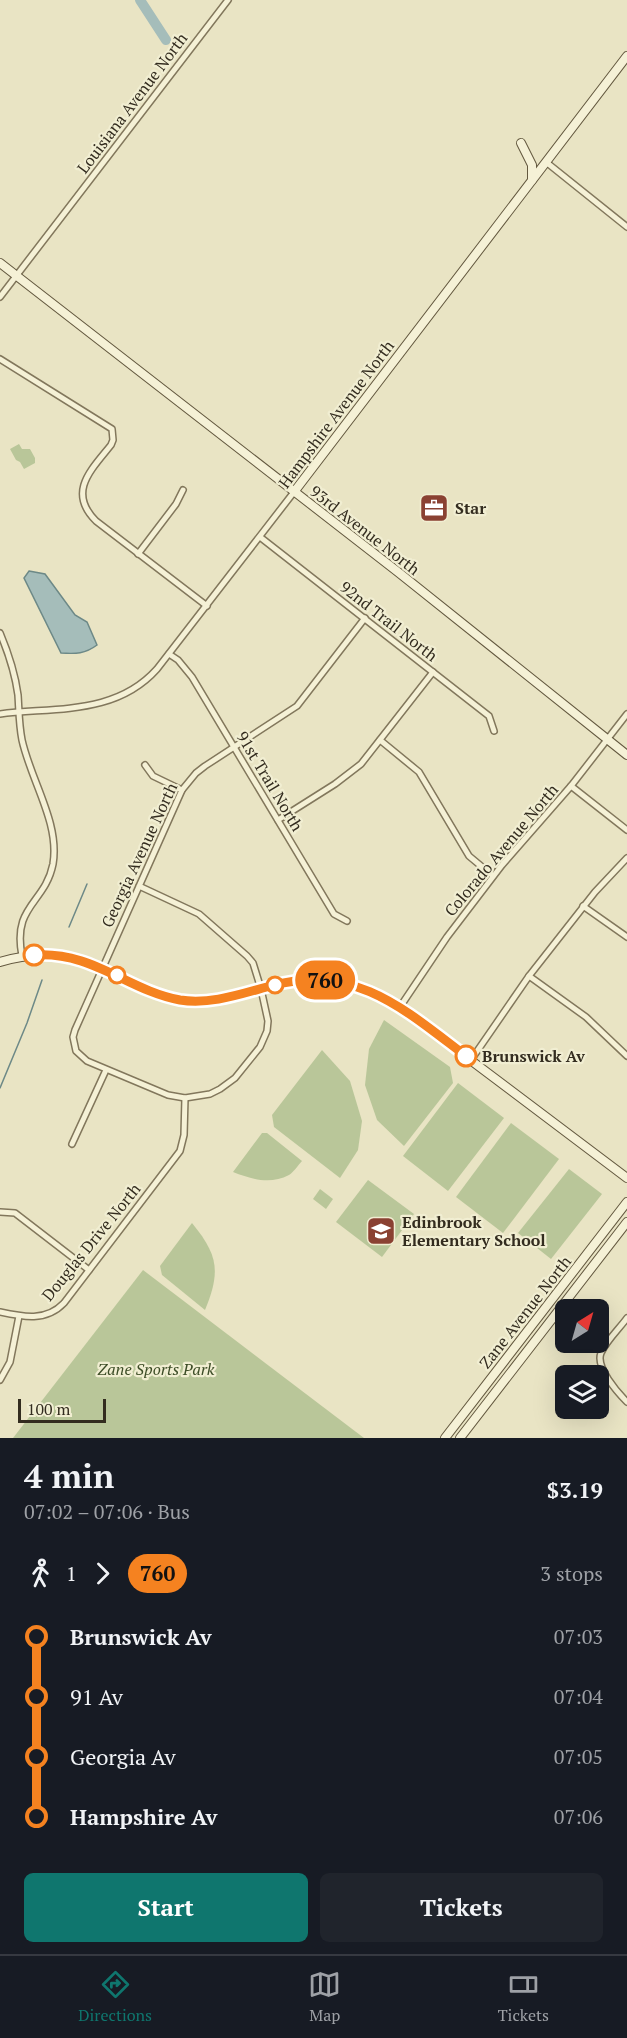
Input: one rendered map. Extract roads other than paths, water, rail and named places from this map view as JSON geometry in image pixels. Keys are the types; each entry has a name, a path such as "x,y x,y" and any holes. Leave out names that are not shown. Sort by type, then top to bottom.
{"street":[{"name":"Louisiana Avenue North","path":"17,276 228,0"},
{"name":"Hampshire Avenue North","path":"0,714 92,705 128,694 149,679 627,56"},
{"path":"521,143 532,165 532,180"},
{"path":"546,162 627,227"},
{"name":"93rd Avenue North","path":"0,263 398,572 627,755"},
{"path":"0,297 17,276"},
{"path":"0,359 112,429 113,440 85,480 82,498 85,507 96,521 207,606"},
{"path":"138,554 176,504 183,490"},
{"name":"92nd Trail North","path":"260,537 489,716 494,731"},
{"name":"Georgia Avenue North","path":"106,1070 87,1061 76,1051 73,1037 182,790 196,773 297,706 365,618"},
{"path":"0,633 14,673 22,738 28,765 47,812 54,837 53,863 49,876 23,917 20,927 22,956"},
{"name":"91st Trail North","path":"169,654 192,677 334,914 347,921"},
{"path":"278,820 349,774 380,740 433,672"},
{"name":"Colorado Avenue North","path":"400,1007 447,937 494,876 571,786 627,714"},
{"path":"380,740 419,772 470,856 494,876"},
{"path":"145,765 153,776 182,790"},
{"path":"571,786 627,830"},
{"path":"471,1060 529,976 583,906 627,858"},
{"path":"72,1144 106,1070 159,1092 185,1098 210,1094 229,1084 242,1071 265,1039 268,1021 253,963 208,921 188,908 139,886"},
{"path":"583,906 627,937"},
{"path":"0,962 42,954 65,956 102,969 153,992 182,1000 219,1000 304,979 333,980 373,992 400,1007 627,1178"},
{"path":"529,976 586,1017 627,1056"},
{"name":"Douglas Drive North","path":"0,1312 19,1316 42,1316 56,1310 180,1151 184,1135 185,1098"},
{"name":"Zane Avenue North","path":"445,1438 627,1202"},
{"path":"0,1212 15,1214 89,1270"},
{"name":"Zane Avenue North","path":"460,1438 627,1222"},
{"path":"0,1380 10,1362 19,1316"},
{"path":"627,1318 599,1357 608,1379 627,1402"}],"water":[{"path":"29,571 45,574 75,615 87,622 97,645 80,653 61,653 24,578"}],"waterway":[{"path":"140,0 166,40"},
{"path":"69,927 87,884"},
{"path":"0,1088 42,980"}],"place":[{"name":"Star","path":"434,508"},
{"name":"Brunswick Av","path":"466,1056"},
{"name":"Edinbrook Elementary School","path":"381,1231"}],"park label":[{"name":"Zane Sports Park","path":"156,1369"}]}
